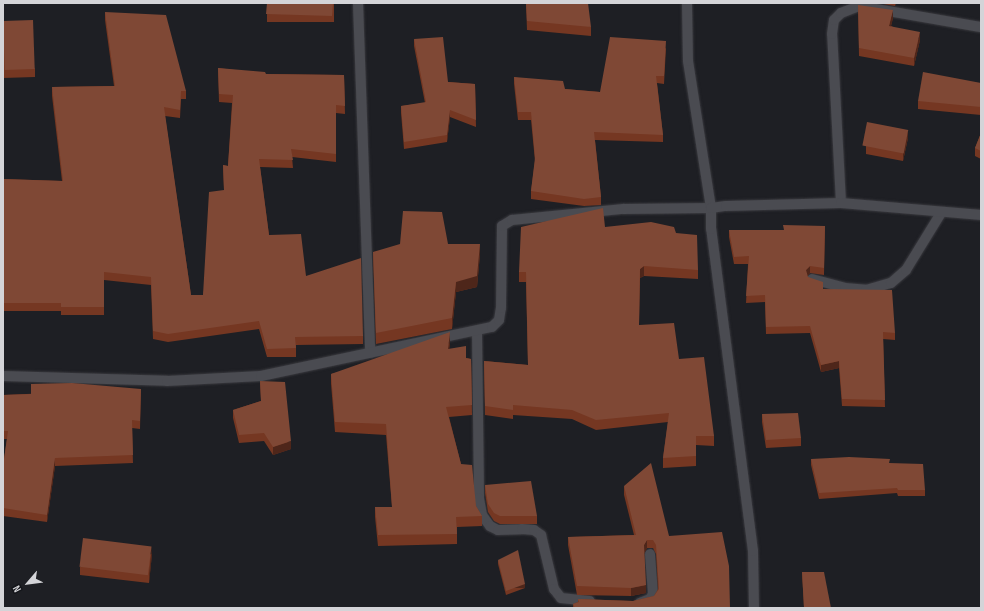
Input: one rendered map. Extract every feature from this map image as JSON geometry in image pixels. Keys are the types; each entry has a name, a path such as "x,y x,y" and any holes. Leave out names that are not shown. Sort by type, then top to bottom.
{"street":[{"path":"358,3 370,353"},
{"path":"686,3 688,61 711,208 711,228 753,552 754,608"},
{"path":"842,204 832,34 834,20 841,13 859,6 981,27"},
{"path":"3,376 167,381 261,376 492,327 499,320 502,226 512,220 623,209 842,204 981,216"},
{"path":"812,279 845,288 866,290 891,283 906,270 941,213"},
{"path":"477,331 479,498 482,515 490,526 498,530 534,530 541,536 554,589 561,598 604,602"},
{"path":"632,603 642,602 653,594 650,554"}],"building":[{"path":"267,3 333,3 332,16 266,14"},
{"path":"526,3 588,3 591,27 527,21"},
{"path":"858,5 893,10 889,26 920,32 914,58 859,48"},
{"path":"105,12 166,15 186,91 181,91 180,110 164,107 191,295 203,295 209,192 224,190 223,165 228,166 233,95 219,94 218,68 265,72 266,74 344,75 345,106 336,105 336,154 291,149 293,160 259,159 269,235 301,234 306,276 361,258 363,336 295,337 296,348 267,349 259,321 168,334 153,331 151,277 104,272 104,307 61,307 61,303 3,303 3,179 63,181 52,87 115,86"},
{"path":"33,20 35,69 5,70 3,21"},
{"path":"443,37 448,82 475,84 476,120 450,110 447,135 404,142 401,106 426,102 414,39"},
{"path":"610,37 666,41 664,76 656,76 663,135 594,132 601,197 584,199 531,191 535,158 531,112 518,112 514,77 563,81 565,89 600,92"},
{"path":"923,72 981,83 981,107 918,101"},
{"path":"867,122 908,130 904,154 862,146"},
{"path":"981,133 981,151 975,148"},
{"path":"603,208 605,227 651,222 674,227 676,233 697,235 698,270 644,266 640,269 639,325 674,323 679,359 704,357 714,436 696,436 696,456 663,458 669,413 596,420 572,410 513,405 513,410 485,406 484,361 528,365 526,272 519,272 521,227"},
{"path":"403,211 442,212 448,244 480,244 477,276 456,282 452,318 376,333 373,252 400,244"},
{"path":"783,225 825,226 824,268 810,266 806,270 808,277 823,282 823,289 892,290 895,333 883,332 885,400 842,399 839,361 821,365 810,326 766,327 765,295 746,296 749,256 734,257 729,230 784,230"},
{"path":"450,332 448,349 466,346 466,358 471,359 472,405 446,407 461,464 472,465 476,506 482,516 456,517 457,534 378,535 375,507 392,507 386,424 335,422 331,374"},
{"path":"260,381 285,382 291,441 273,447 264,433 239,435 233,410 261,401"},
{"path":"72,383 141,389 140,421 132,420 133,455 55,458 47,515 3,508 3,466 8,431 3,431 3,395 31,394 31,384"},
{"path":"798,413 801,438 766,440 762,414"},
{"path":"849,457 890,459 889,463 923,464 925,490 898,490 897,488 819,493 811,459"},
{"path":"651,463 669,536 722,532 729,566 730,608 575,608 573,604 579,602 578,599 633,601 654,596 659,589 656,545 653,540 647,540 644,545 646,585 631,588 577,586 568,537 636,535 624,486"},
{"path":"531,481 537,516 500,516 494,513 488,504 485,485"},
{"path":"83,538 151,546 148,575 79,567"},
{"path":"518,550 525,584 506,591 498,560"},
{"path":"802,572 824,572 831,608 804,607"}]}
